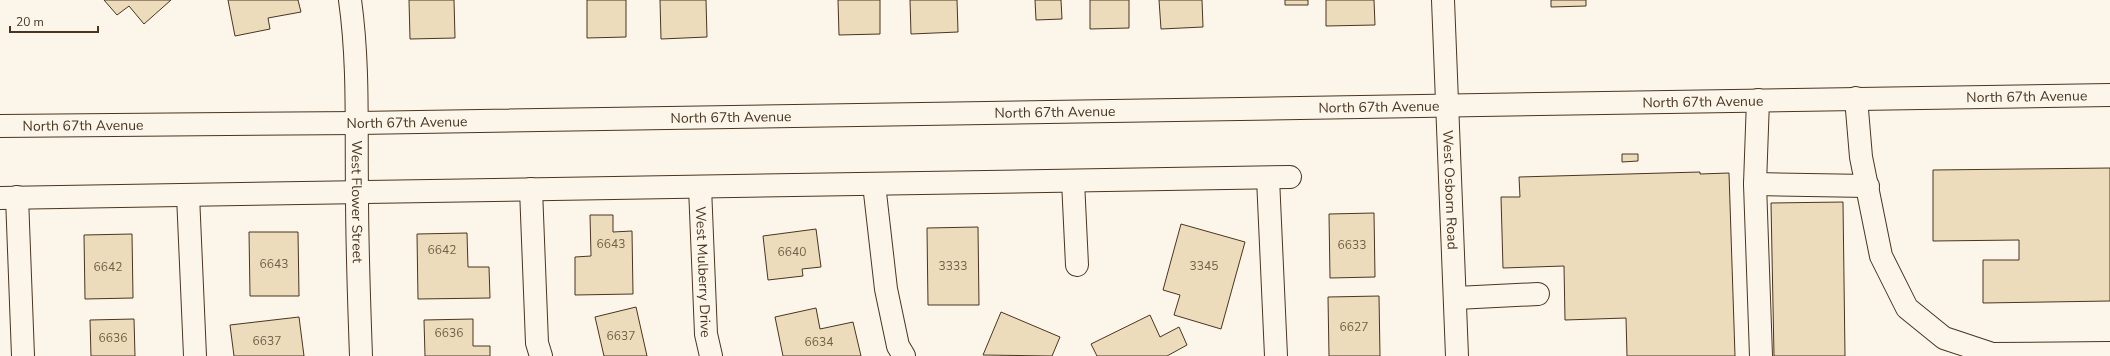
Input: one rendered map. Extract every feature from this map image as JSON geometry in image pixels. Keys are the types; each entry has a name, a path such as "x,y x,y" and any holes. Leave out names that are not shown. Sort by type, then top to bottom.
{"street":[{"name":"West Flower Street","path":"350,0 354,27 358,122 357,192 361,356"},
{"name":"West Osborn Road","path":"1443,0 1456,298 1457,356"},
{"name":"North 67th Avenue","path":"0,126 358,122 2110,95"},
{"path":"1856,98 1861,158 1868,186 1881,256 1907,308 1944,338 1992,354 2110,353"},
{"path":"1758,100 1755,184 1761,356"},
{"path":"23,356 9,198 1290,177"},
{"path":"1268,178 1276,356"},
{"path":"1073,181 1077,265"},
{"path":"874,184 886,289 898,346 904,356"},
{"path":"1755,184 1868,186"},
{"name":"West Mulberry Drive","path":"700,187 706,334 711,356"},
{"path":"531,189 538,343 541,356"},
{"path":"188,195 195,356"},
{"path":"1456,298 1538,294"}],"building":[{"path":"104,0 171,0 144,24 129,6 117,15"},
{"path":"228,0 298,0 301,12 268,18 270,29 235,36"},
{"path":"409,0 454,0 455,38 410,39"},
{"path":"587,0 626,0 626,37 587,38"},
{"path":"660,0 706,0 707,37 661,39"},
{"path":"838,0 880,0 880,34 839,35"},
{"path":"910,0 957,0 958,32 911,34"},
{"path":"1035,0 1061,0 1062,19 1036,20"},
{"path":"1090,0 1129,0 1129,28 1090,29"},
{"path":"1159,0 1202,0 1203,27 1161,29"},
{"path":"1285,0 1308,0 1308,5 1285,5"},
{"path":"1326,0 1374,0 1375,25 1326,26"},
{"path":"1551,0 1586,0 1586,6 1551,7"},
{"path":"1622,154 1638,154 1638,161 1622,162"},
{"path":"2110,168 2110,301 1983,303 1983,260 2019,260 2019,240 1933,241 1933,170"},
{"path":"1700,172 1700,174 1729,173 1735,356 1627,356 1626,318 1565,320 1564,266 1503,268 1501,197 1520,197 1519,177"},
{"path":"1843,202 1845,356 1774,356 1771,203"},
{"path":"1374,213 1375,277 1330,278 1329,214"},
{"path":"590,215 613,215 613,232 632,231 633,294 575,295 575,257 591,256"},
{"path":"1181,224 1245,242 1221,329 1174,315 1180,295 1163,290"},
{"path":"978,227 979,305 928,305 927,228"},
{"path":"816,229 821,267 802,269 803,276 768,280 763,236"},
{"path":"249,232 298,232 299,296 250,296"},
{"path":"467,233 468,267 489,267 490,298 418,299 417,234"},
{"path":"132,234 133,298 85,299 84,235"},
{"path":"1379,296 1380,356 1329,356 1328,297"},
{"path":"636,307 647,356 604,356 595,317"},
{"path":"816,308 820,329 853,322 861,356 783,356 775,317"},
{"path":"1001,312 1060,337 1052,356 983,355"},
{"path":"1150,315 1160,337 1179,327 1187,345 1167,356 1097,356 1091,344"},
{"path":"299,317 304,356 234,356 230,325"},
{"path":"134,319 135,356 91,356 90,320"},
{"path":"473,319 473,346 490,346 490,356 425,356 424,320"}]}
